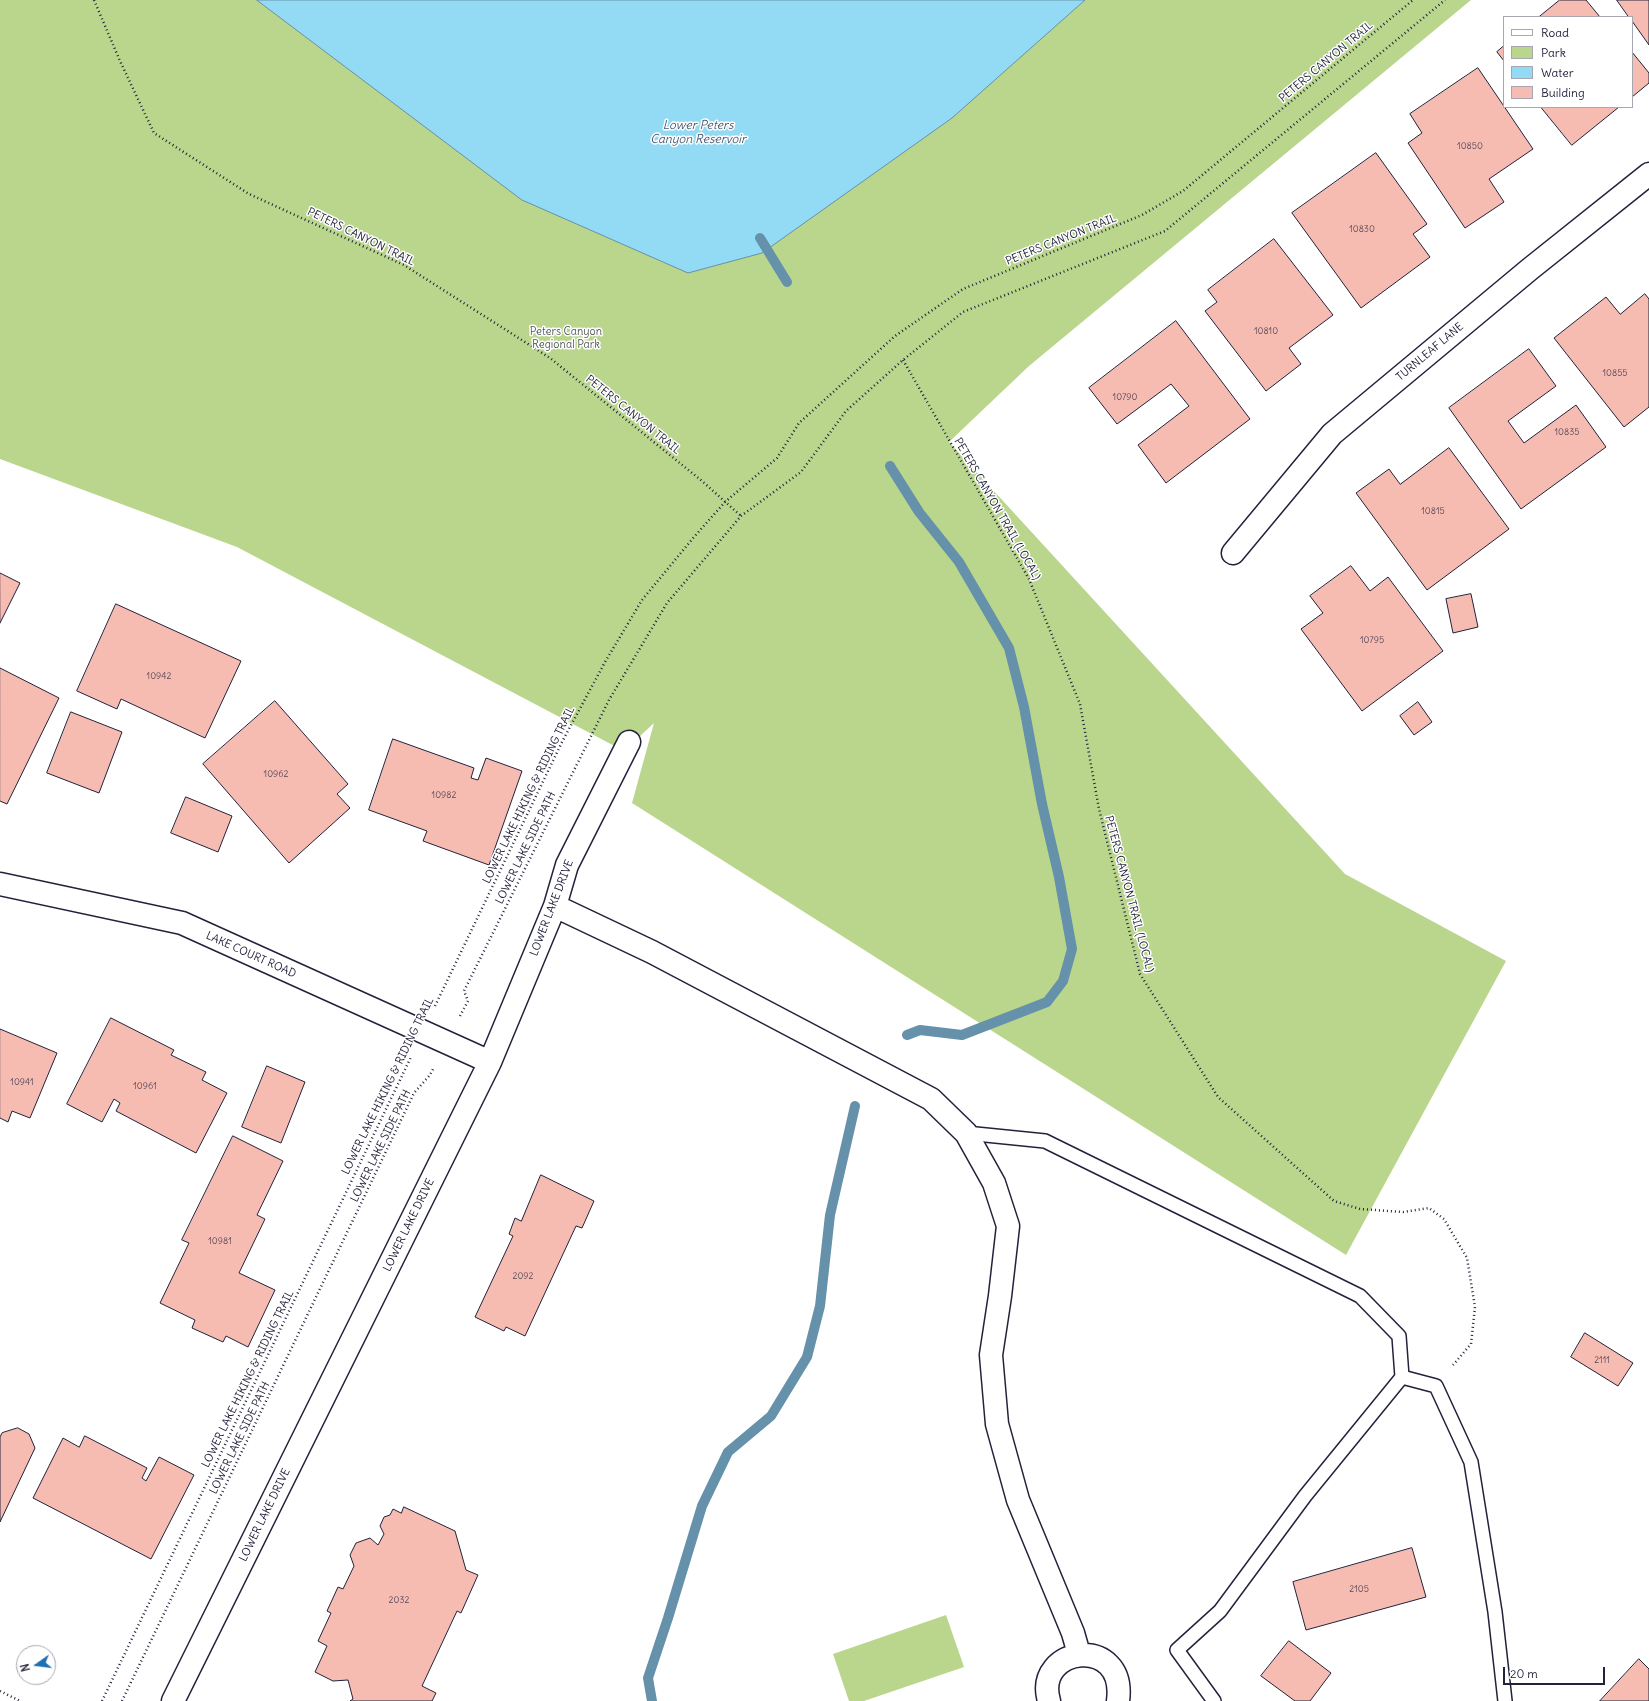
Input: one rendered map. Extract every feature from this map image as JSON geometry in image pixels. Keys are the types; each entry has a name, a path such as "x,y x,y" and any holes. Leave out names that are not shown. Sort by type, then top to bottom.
{"street":[{"name":"TURNLEAF LANE","path":"1233,553 1332,434 1530,269 1649,174"},
{"name":"LOWER LAKE DRIVE","path":"173,1701 490,1062 555,906 567,865 629,742"},
{"name":"LAKE COURT ROAD","path":"0,884 182,923 490,1062"},
{"path":"555,906 652,952 931,1099 966,1133 994,1183 1008,1226 990,1355 997,1424 1018,1500 1073,1633 1079,1654"},
{"path":"1049,1701 1047,1695 1048,1681 1055,1668 1065,1659 1079,1654 1093,1656 1105,1662 1115,1673 1119,1687 1118,1701"}],"lane":[{"path":"966,1133 1045,1141 1360,1296 1399,1336 1402,1377 1305,1496 1220,1611 1177,1650 1214,1701"},
{"path":"1402,1377 1436,1386 1471,1462 1495,1612 1505,1701"}],"path":[{"name":"PETERS CANYON TRAIL","path":"94,0 120,61 154,133 249,194 404,265 550,358 702,481 741,516"},
{"name":"PETERS CANYON TRAIL","path":"725,502 777,458 799,423 895,336 963,289 1142,215 1183,191 1413,0"},
{"name":"LOWER LAKE SIDE PATH","path":"122,1701 414,1093 430,1075 468,1001 464,991 609,700 667,603 741,516 801,472 846,411 903,360 963,312 1165,231 1444,0"},
{"name":"PETERS CANYON TRAIL (LOCAL)","path":"903,360 1029,579 1080,704 1099,809 1140,974 1218,1097 1334,1201 1360,1209 1403,1212 1429,1208 1444,1219 1467,1258 1475,1307 1471,1344 1453,1365"},
{"name":"LOWER LAKE HIKING & RIDING TRAIL","path":"102,1701 562,742 605,662 642,600 725,502"},
{"path":"0,1691 20,1701"}],"green space":[{"name":"Peters Canyon Regional Park","path":"0,0 1471,0 1029,366 949,442 1345,874 1506,961 1346,1255 632,803 654,723 624,751 237,547 0,459"},
{"path":"946,1615 964,1667 864,1701 849,1701 833,1654"}],"water":[{"name":"Lower Peters Canyon Reservoir","path":"257,0 1085,0 952,118 762,253 688,273 522,200"}],"building":[{"path":"1560,0 1586,0 1599,16 1540,16"},
{"path":"1617,0 1649,0 1649,45 1633,22 1633,16 1628,16"},
{"path":"1503,47 1503,60 1497,52"},
{"path":"1633,53 1649,73 1649,83 1633,96"},
{"path":"1478,68 1503,105 1503,108 1505,108 1533,149 1489,179 1504,202 1465,228 1408,143 1422,133 1410,114"},
{"path":"1542,108 1618,108 1572,145"},
{"path":"1376,153 1427,224 1413,234 1430,257 1361,308 1292,213"},
{"path":"1274,239 1333,315 1289,348 1301,364 1266,391 1205,311 1217,302 1208,290"},
{"path":"1645,294 1649,299 1649,407 1624,427 1554,338 1606,297 1620,314"},
{"path":"1176,321 1250,419 1166,483 1138,445 1189,406 1171,384 1117,424 1089,388"},
{"path":"1529,349 1556,386 1508,421 1524,443 1576,405 1606,447 1521,509 1449,408"},
{"path":"1449,448 1509,529 1427,590 1356,493 1389,469 1400,484"},
{"path":"1351,566 1370,591 1388,577 1443,651 1362,711 1301,629 1323,613 1310,596"},
{"path":"0,573 20,583 0,623"},
{"path":"1471,594 1478,627 1453,633 1446,599"},
{"path":"116,604 241,661 205,738 121,699 117,709 77,691"},
{"path":"0,668 59,698 7,804 0,801"},
{"path":"275,701 348,784 337,794 350,808 289,863 203,764"},
{"path":"1418,702 1432,722 1414,735 1400,716"},
{"path":"71,712 122,732 99,793 47,773"},
{"path":"393,739 474,768 471,778 478,780 486,758 522,771 489,865 423,841 427,831 369,810"},
{"path":"186,797 232,816 218,852 171,833"},
{"path":"111,1018 174,1050 171,1055 206,1072 202,1080 227,1093 196,1153 116,1111 120,1103 114,1099 102,1122 67,1104"},
{"path":"0,1029 57,1053 30,1118 12,1111 8,1122 0,1118"},
{"path":"267,1066 305,1082 281,1143 242,1127"},
{"path":"233,1136 283,1161 257,1215 265,1219 239,1273 275,1290 248,1347 226,1336 223,1342 192,1328 195,1320 160,1303 189,1243 182,1240"},
{"path":"541,1175 594,1201 582,1228 576,1226 525,1336 506,1327 504,1331 475,1317 513,1236 509,1234 515,1218 521,1221"},
{"path":"1585,1333 1633,1363 1618,1386 1571,1357"},
{"path":"18,1428 29,1434 35,1448 0,1522 0,1437 2,1433"},
{"path":"85,1436 147,1468 142,1478 146,1481 159,1457 194,1475 151,1559 33,1498 63,1438 79,1447"},
{"path":"404,1507 455,1531 466,1570 478,1575 461,1613 457,1611 422,1686 436,1693 432,1701 350,1701 353,1699 348,1680 333,1681 315,1672 327,1646 318,1641 331,1613 327,1611 338,1587 343,1589 354,1566 350,1555 356,1543 370,1538 378,1545 384,1534 380,1526 384,1517 390,1515 393,1509 401,1513"},
{"path":"1412,1548 1426,1597 1306,1630 1293,1582"},
{"path":"1289,1641 1331,1673 1310,1701 1295,1701 1261,1676"},
{"path":"1639,1659 1649,1669 1649,1701 1600,1701"}],"waterway":[{"path":"760,238 787,282"},
{"path":"890,466 919,512 959,562 1009,648 1024,707 1042,804 1059,877 1072,949 1063,981 1047,1002 962,1035 920,1030 907,1035"},
{"path":"652,1701 648,1678 702,1506 728,1452 771,1416 807,1357 820,1306 830,1215 855,1106"}]}
